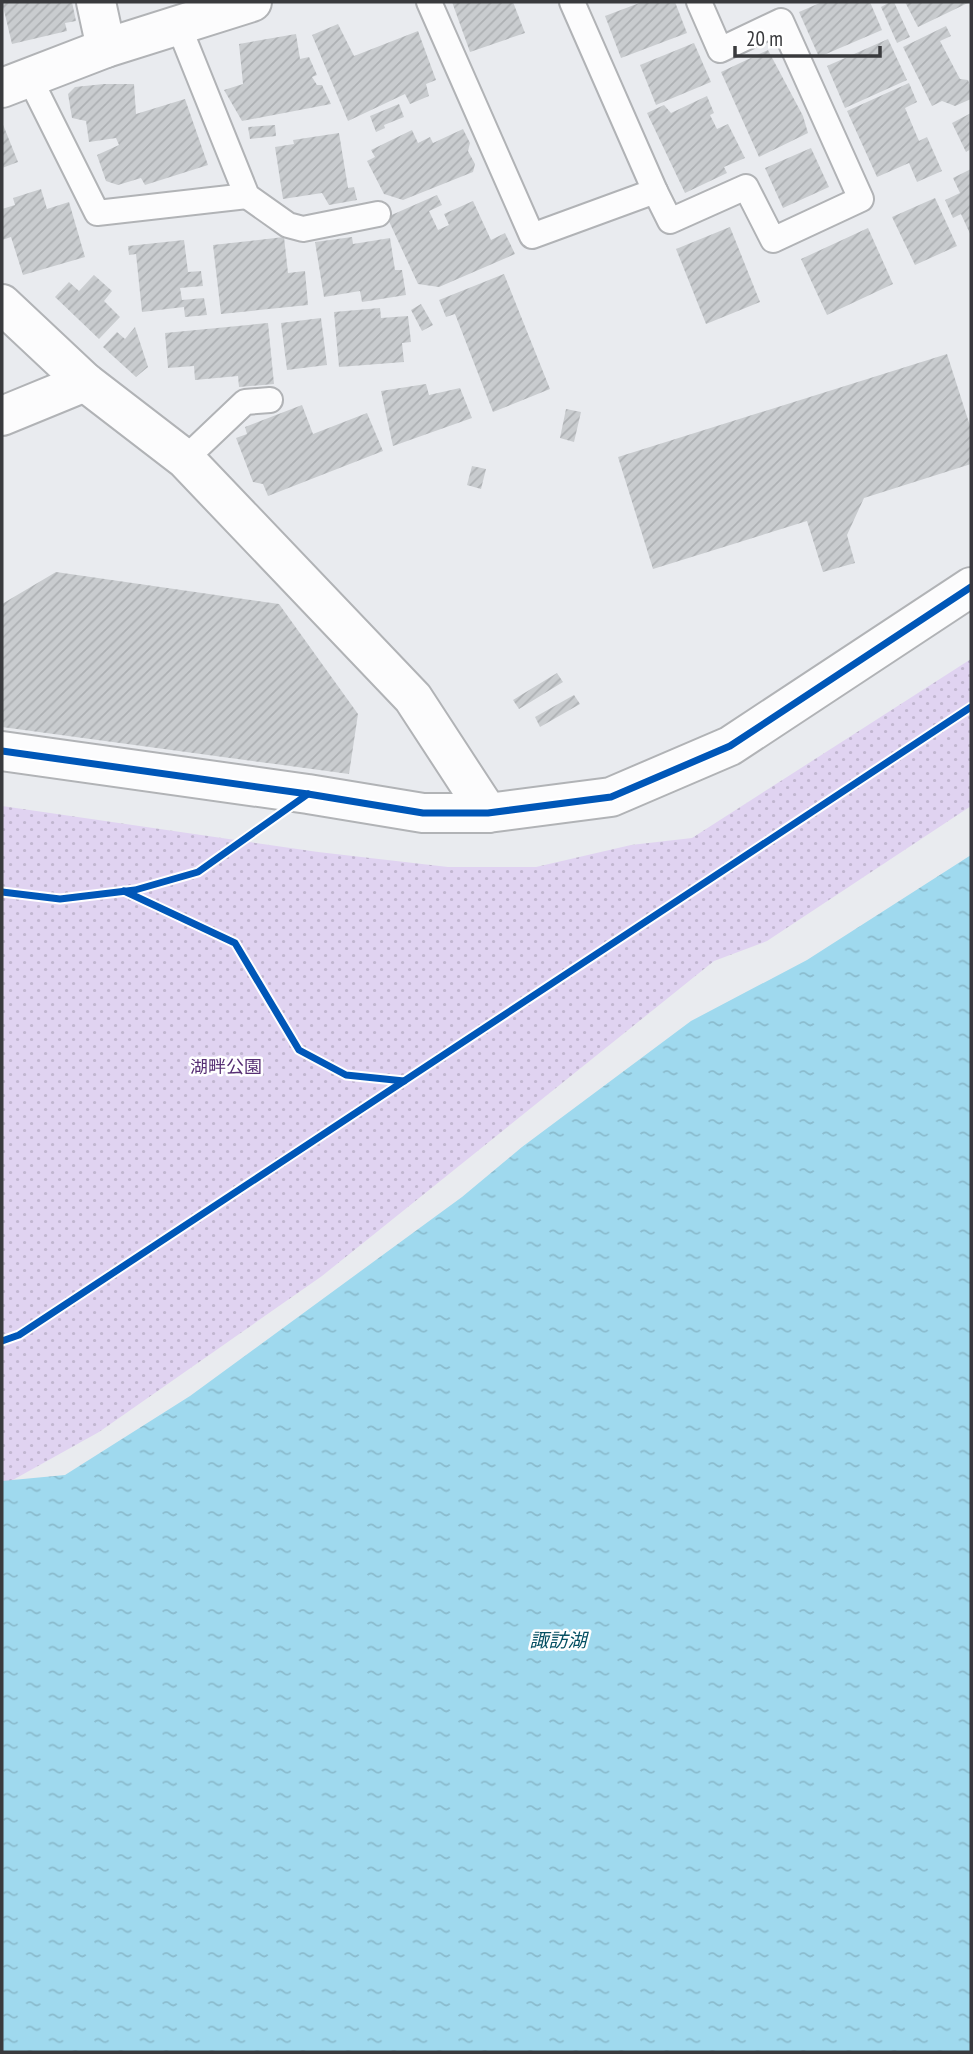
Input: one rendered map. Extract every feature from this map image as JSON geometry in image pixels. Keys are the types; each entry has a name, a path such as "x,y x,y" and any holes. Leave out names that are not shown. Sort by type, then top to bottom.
{"street":[{"path":"96,2 106,48"},
{"path":"16,82 106,48 252,2"},
{"path":"2,304 85,382 185,459 413,698 488,813"},
{"path":"2,416 85,382"},
{"path":"2,751 423,813 488,813 611,797 730,746 971,587"}],"lane":[{"path":"429,2 532,236 655,191"},
{"path":"572,2 670,221 747,187 773,240 861,199 781,21 720,50 699,2"},
{"path":"179,27 247,196 288,225 303,229 378,214"},
{"path":"16,82 97,213 247,196"},
{"path":"185,459 245,402 270,400"}],"green space":[{"name":"湖畔公園","path":"971,659 971,806 767,941 714,961 322,1276 99,1432 2,1486 2,806 318,852 448,867 536,867 631,845 692,838"}],"water":[{"name":"諏訪湖","path":"971,855 971,2052 2,2052 2,1481 65,1475 190,1396 462,1197 522,1147 691,1021 807,960"}],"building":[{"path":"2,2 72,2 76,21 65,23 67,31 12,44"},
{"path":"452,2 513,2 525,33 470,52"},
{"path":"642,2 675,2 687,33 621,58 605,16"},
{"path":"822,2 870,2 882,30 819,57 799,12"},
{"path":"894,2 910,37 897,43 881,7"},
{"path":"905,2 970,2 918,27"},
{"path":"338,24 354,56 418,31 436,80 426,84 429,96 410,104 405,94 348,121 312,35"},
{"path":"946,26 951,36 940,41 960,79 968,80 971,99 955,106 942,101 932,106 903,47"},
{"path":"296,34 300,59 309,57 317,75 312,77 317,85 322,85 331,104 242,121 224,90 243,84 239,44"},
{"path":"888,39 907,80 845,108 827,66"},
{"path":"694,43 711,82 656,105 640,65"},
{"path":"768,50 803,116 808,133 759,157 721,72"},
{"path":"909,83 917,102 905,108 919,141 927,137 942,171 917,182 909,163 877,177 847,111"},
{"path":"134,84 136,114 185,99 208,165 145,185 141,178 118,185 106,181 97,155 119,145 116,138 89,142 86,121 72,118 68,94 75,87"},
{"path":"707,96 714,113 710,115 717,129 728,124 745,158 724,167 727,173 685,193 647,113 664,105 671,113"},
{"path":"399,104 404,117 384,125 385,128 376,132 370,116"},
{"path":"971,113 971,149 966,152 952,123"},
{"path":"2,122 18,162 2,168"},
{"path":"275,125 276,136 250,139 248,127"},
{"path":"463,129 470,143 468,151 475,164 473,172 403,200 384,194 367,161 375,157 371,150 412,130 418,143 430,137 433,143"},
{"path":"339,133 348,188 354,187 357,200 329,205 322,193 283,199 275,147 294,144 293,140"},
{"path":"811,148 829,187 783,208 765,168"},
{"path":"971,169 971,236 961,214 953,218 945,200 960,193 953,178"},
{"path":"41,189 47,209 69,202 85,257 23,275 11,237 2,240 2,209 15,205 13,198"},
{"path":"437,195 442,205 429,211 438,230 449,225 444,214 473,201 491,240 505,233 515,254 439,287 418,284 387,217"},
{"path":"935,198 957,246 915,265 892,217"},
{"path":"730,227 760,302 706,324 676,249"},
{"path":"868,228 893,284 827,315 801,259"},
{"path":"284,237 288,273 305,271 308,305 221,314 213,245"},
{"path":"352,237 353,244 390,238 395,270 402,270 406,295 362,302 360,291 324,297 315,242"},
{"path":"184,240 188,272 201,271 203,286 180,288 182,300 204,298 207,315 185,317 184,307 142,312 136,254 129,255 128,246"},
{"path":"504,274 550,389 493,412 455,314 446,317 439,300"},
{"path":"94,275 112,291 104,301 120,317 99,339 55,297 69,282 79,291"},
{"path":"421,304 433,325 422,331 411,310"},
{"path":"380,308 381,318 408,316 411,342 402,343 404,362 339,367 334,312"},
{"path":"321,318 327,365 287,370 281,323"},
{"path":"268,323 274,384 239,387 238,376 195,380 194,366 168,368 165,333"},
{"path":"135,327 148,367 136,377 103,347 117,332 125,339"},
{"path":"947,354 971,429 971,464 864,498 847,535 855,563 823,572 807,521 653,569 618,457"},
{"path":"426,384 429,395 460,388 472,418 393,446 381,391"},
{"path":"302,405 313,434 367,413 383,451 268,496 263,484 253,482 236,438 247,434 245,427"},
{"path":"566,409 581,412 574,442 560,438"},
{"path":"472,466 486,469 481,489 467,485"},
{"path":"56,572 279,604 358,714 349,774 2,727 2,604"},
{"path":"557,673 563,682 519,709 513,700"},
{"path":"574,695 580,704 540,727 535,717"}],"cycle path":[{"path":"2,751 423,813 488,813 611,797 730,746 971,587"},
{"path":"2,1341 19,1335 971,707"},
{"path":"2,892 60,899 135,890 198,872 308,794"},
{"path":"124,891 235,943 299,1050 346,1075 404,1081"}]}
